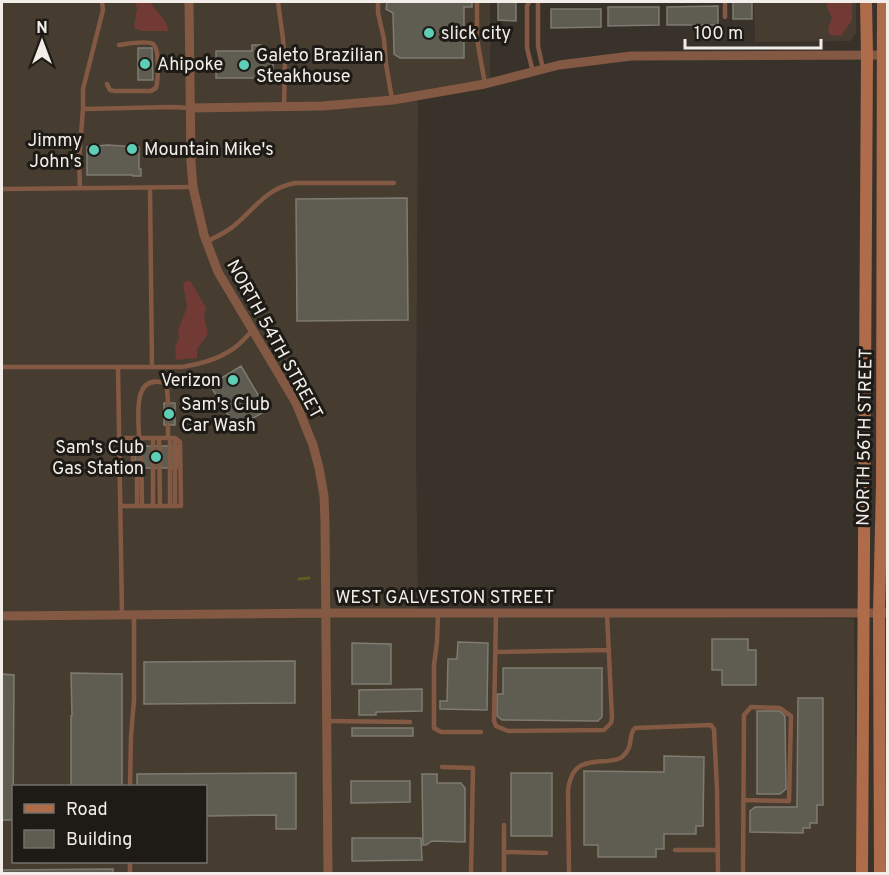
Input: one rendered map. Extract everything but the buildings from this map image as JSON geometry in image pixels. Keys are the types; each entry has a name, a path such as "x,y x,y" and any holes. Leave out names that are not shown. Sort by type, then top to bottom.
{"main road":[{"name":"NORTH 56TH STREET","path":"862,873 865,613 866,2"},
{"name":"NORTH 56TH STREET","path":"880,873 883,812 882,472 886,55 883,2"}],"street":[{"name":"NORTH 54TH STREET","path":"189,2 193,187 206,242 218,272 296,403 313,445 319,468 324,503 327,613 328,873"},
{"path":"190,108 323,106 393,100 485,84 559,65 631,56 886,55"},
{"name":"WEST GALVESTON STREET","path":"2,616 327,613 884,613"}],"lane":[{"path":"80,188 79,161 83,89 103,10 102,2"},
{"path":"278,2 285,67 284,107"},
{"path":"378,2 393,100"},
{"path":"477,2 477,39 485,84"},
{"path":"530,2 527,6 527,48 533,72"},
{"path":"538,2 538,46 543,69"},
{"path":"725,2 725,17"},
{"path":"107,84 110,90 114,91 151,91 156,88 158,62 155,46 142,43 119,45"},
{"path":"83,109 190,108"},
{"path":"206,242 233,228 264,196 284,185 394,183"},
{"path":"2,189 193,187"},
{"path":"150,188 152,367"},
{"path":"2,367 182,367 220,356 237,346 253,330"},
{"path":"118,367 122,615"},
{"path":"139,506 140,396 144,386 155,381 165,383 168,403"},
{"path":"168,425 171,438 172,506"},
{"path":"119,438 171,438 180,442 181,495 181,506 120,506"},
{"path":"132,438 139,506"},
{"path":"153,438 153,506"},
{"path":"159,438 160,506"},
{"path":"438,613 434,665 434,728 441,732 481,732"},
{"path":"496,613 494,721 496,726 508,730 606,729 612,720 607,613"},
{"path":"130,785 134,700 134,615"},
{"path":"495,652 609,650"},
{"path":"742,800 789,801 791,716 780,708 751,707 744,715 742,800 743,873"},
{"path":"327,721 410,722"},
{"path":"569,873 568,791 571,775 586,762 621,759 631,745 631,733 635,728 711,725 717,784 718,873"},
{"path":"442,767 473,768 471,873"},
{"path":"504,825 504,873"},
{"path":"675,850 718,850"},
{"path":"504,852 546,853"}],"shaded area":[{"path":"2,2 490,2 490,83 418,97 416,444 418,614 854,619 857,873 2,874"},
{"path":"135,2 151,2 165,21 169,31 142,31 134,28 137,8"},
{"path":"754,2 856,2 856,33 850,41 755,42"},
{"path":"827,2 852,2 852,20 841,36 830,35 828,29 832,18"},
{"path":"190,280 206,308 204,316 208,334 197,349 197,358 176,360 175,347 179,338 178,331 187,307 183,283"}],"waterway":[{"path":"299,579 309,578"}],"place":[{"name":"slick city","path":"429,33"},
{"name":"Ahipoke","path":"145,64"},
{"name":"Galeto Brazilian Steakhouse","path":"244,65"},
{"name":"Mountain Mike's","path":"132,149"},
{"name":"Jimmy John's","path":"94,150"},
{"name":"Verizon","path":"233,380"},
{"name":"Sam's Club Car Wash","path":"169,414"},
{"name":"Sam's Club Gas Station","path":"156,457"}]}
